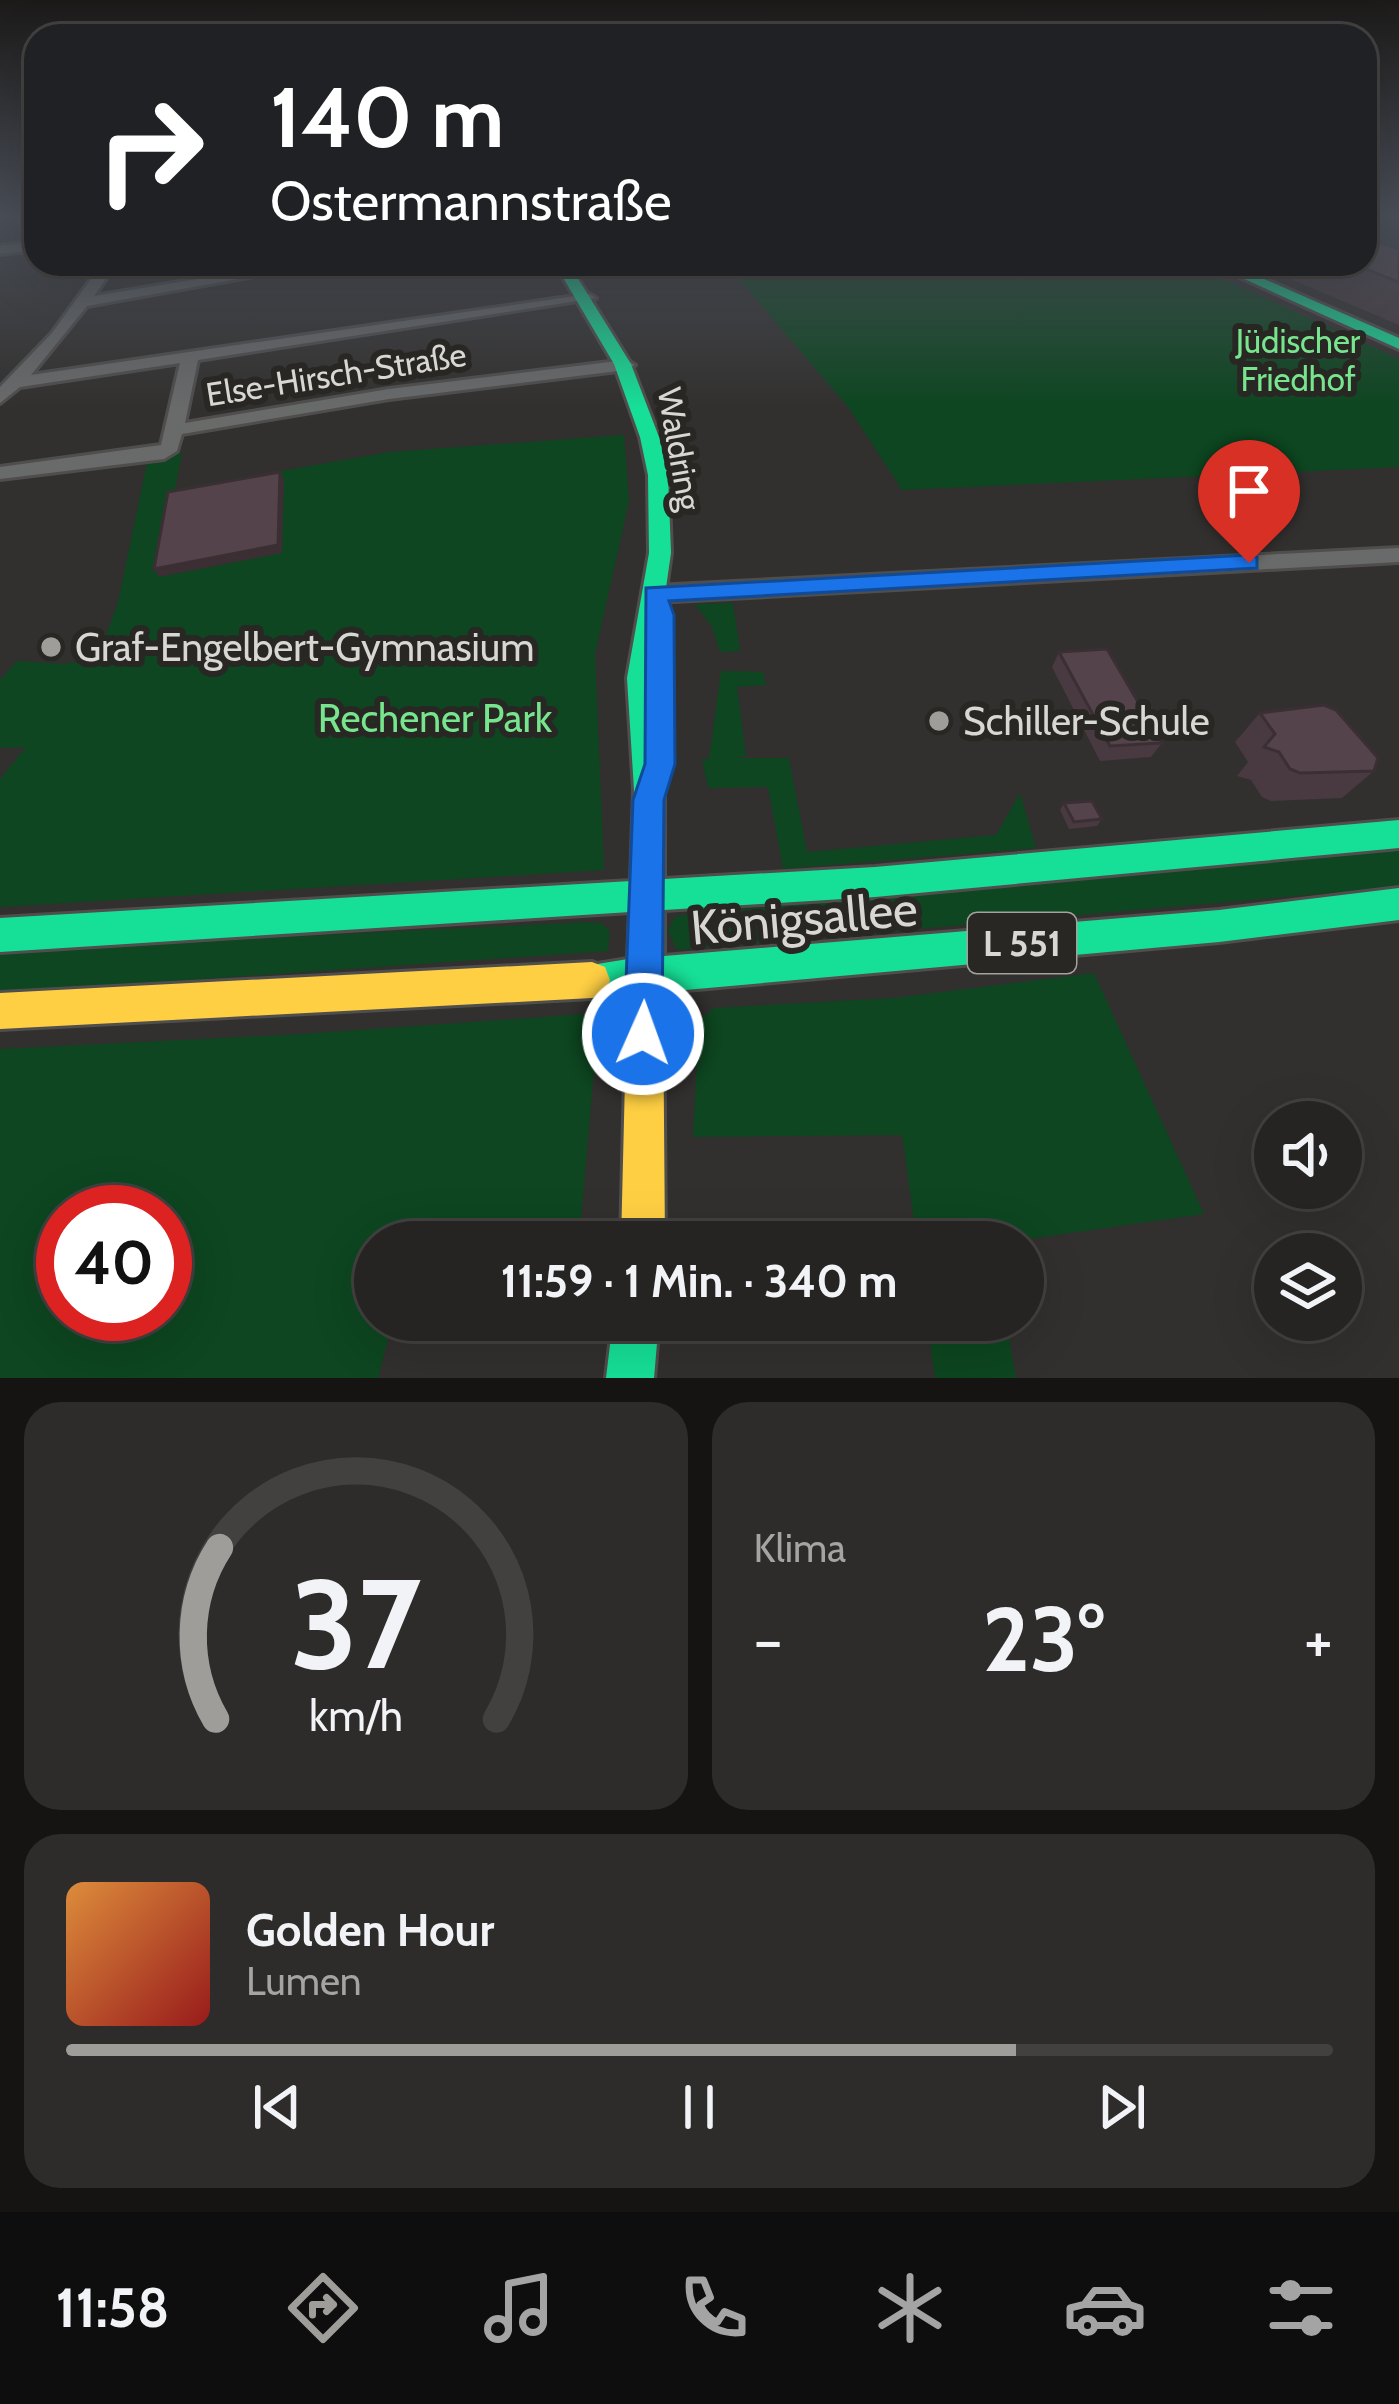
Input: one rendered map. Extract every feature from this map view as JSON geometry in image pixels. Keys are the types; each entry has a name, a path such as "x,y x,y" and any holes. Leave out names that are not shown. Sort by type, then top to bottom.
{"main road":[{"name":"Waldring","path":"575,280 626,365 652,461 658,527 655,594 645,616 644,633 643,765 649,800 644,1221"},
{"path":"1255,280 1399,344"},
{"name":"Königsallee","path":"0,935 645,901 1094,867 1399,834"},
{"name":"Königsallee","path":"0,1010 645,976 1219,926 1399,904"},
{"path":"630,1378 634,1341"}],"street":[{"path":"0,398 98,280"},
{"path":"82,302 215,280"},
{"path":"17,382 589,298"},
{"path":"175,430 190,357"},
{"name":"Else-Hirsch-Straße","path":"0,473 164,453 175,430 389,394 626,365"},
{"path":"655,594 1399,554"}],"green space":[{"name":"Jüdischer Friedhof","path":"740,280 1226,280 1399,359 1399,467 902,490 848,407"},
{"name":"Rechener Park","path":"624,435 629,501 595,654 604,870 0,907 0,779 26,747 0,748 0,680 17,661 64,664 98,658 118,602 148,458 182,453 175,489 390,452"},
{"path":"733,603 740,651 720,652 712,627 695,604"},
{"path":"721,671 763,672 766,685 737,687 746,756 735,758 789,758 807,852 996,835 1020,793 1036,848 783,869 768,787 708,788 702,759 709,759"},
{"path":"1399,845 1399,887 677,950 668,931 675,916"},
{"path":"602,923 610,932 608,951 0,993 0,951"},
{"path":"1094,973 1204,1214 1044,1237 1044,1221 914,1221 902,1135 693,1137 699,1021 713,1008 894,998"},
{"path":"599,1013 581,1221 354,1221 354,1341 388,1341 378,1378 0,1378 0,1049"},
{"path":"930,1341 1010,1341 1016,1378 935,1378"}],"building":[{"path":"280,472 278,545 154,569 168,492"},
{"path":"1107,649 1162,743 1110,746 1059,652"},
{"path":"1324,705 1336,710 1378,758 1374,771 1300,773 1290,769 1279,752 1264,747 1275,734 1260,713"},
{"path":"1092,801 1102,819 1074,822 1064,803"}],"traffic: fast":[{"path":"573,280 604,329 638,400 658,475 660,553 640,678 649,806 645,999"},
{"path":"1255,280 1399,344"},
{"path":"0,935 875,882 1399,834"},
{"path":"592,980 1219,926 1399,904"},
{"path":"630,1378 634,1341"}],"traffic: slow":[{"path":"0,1011 592,980"},
{"path":"643,1221 645,999"}],"place":[{"name":"Graf-Engelbert-Gymnasium","path":"51,647"},
{"name":"Schiller-Schule","path":"939,721"}],"route":[{"path":"643,1034 645,857 649,800 660,764 661,615 655,594 1249,563"}]}
